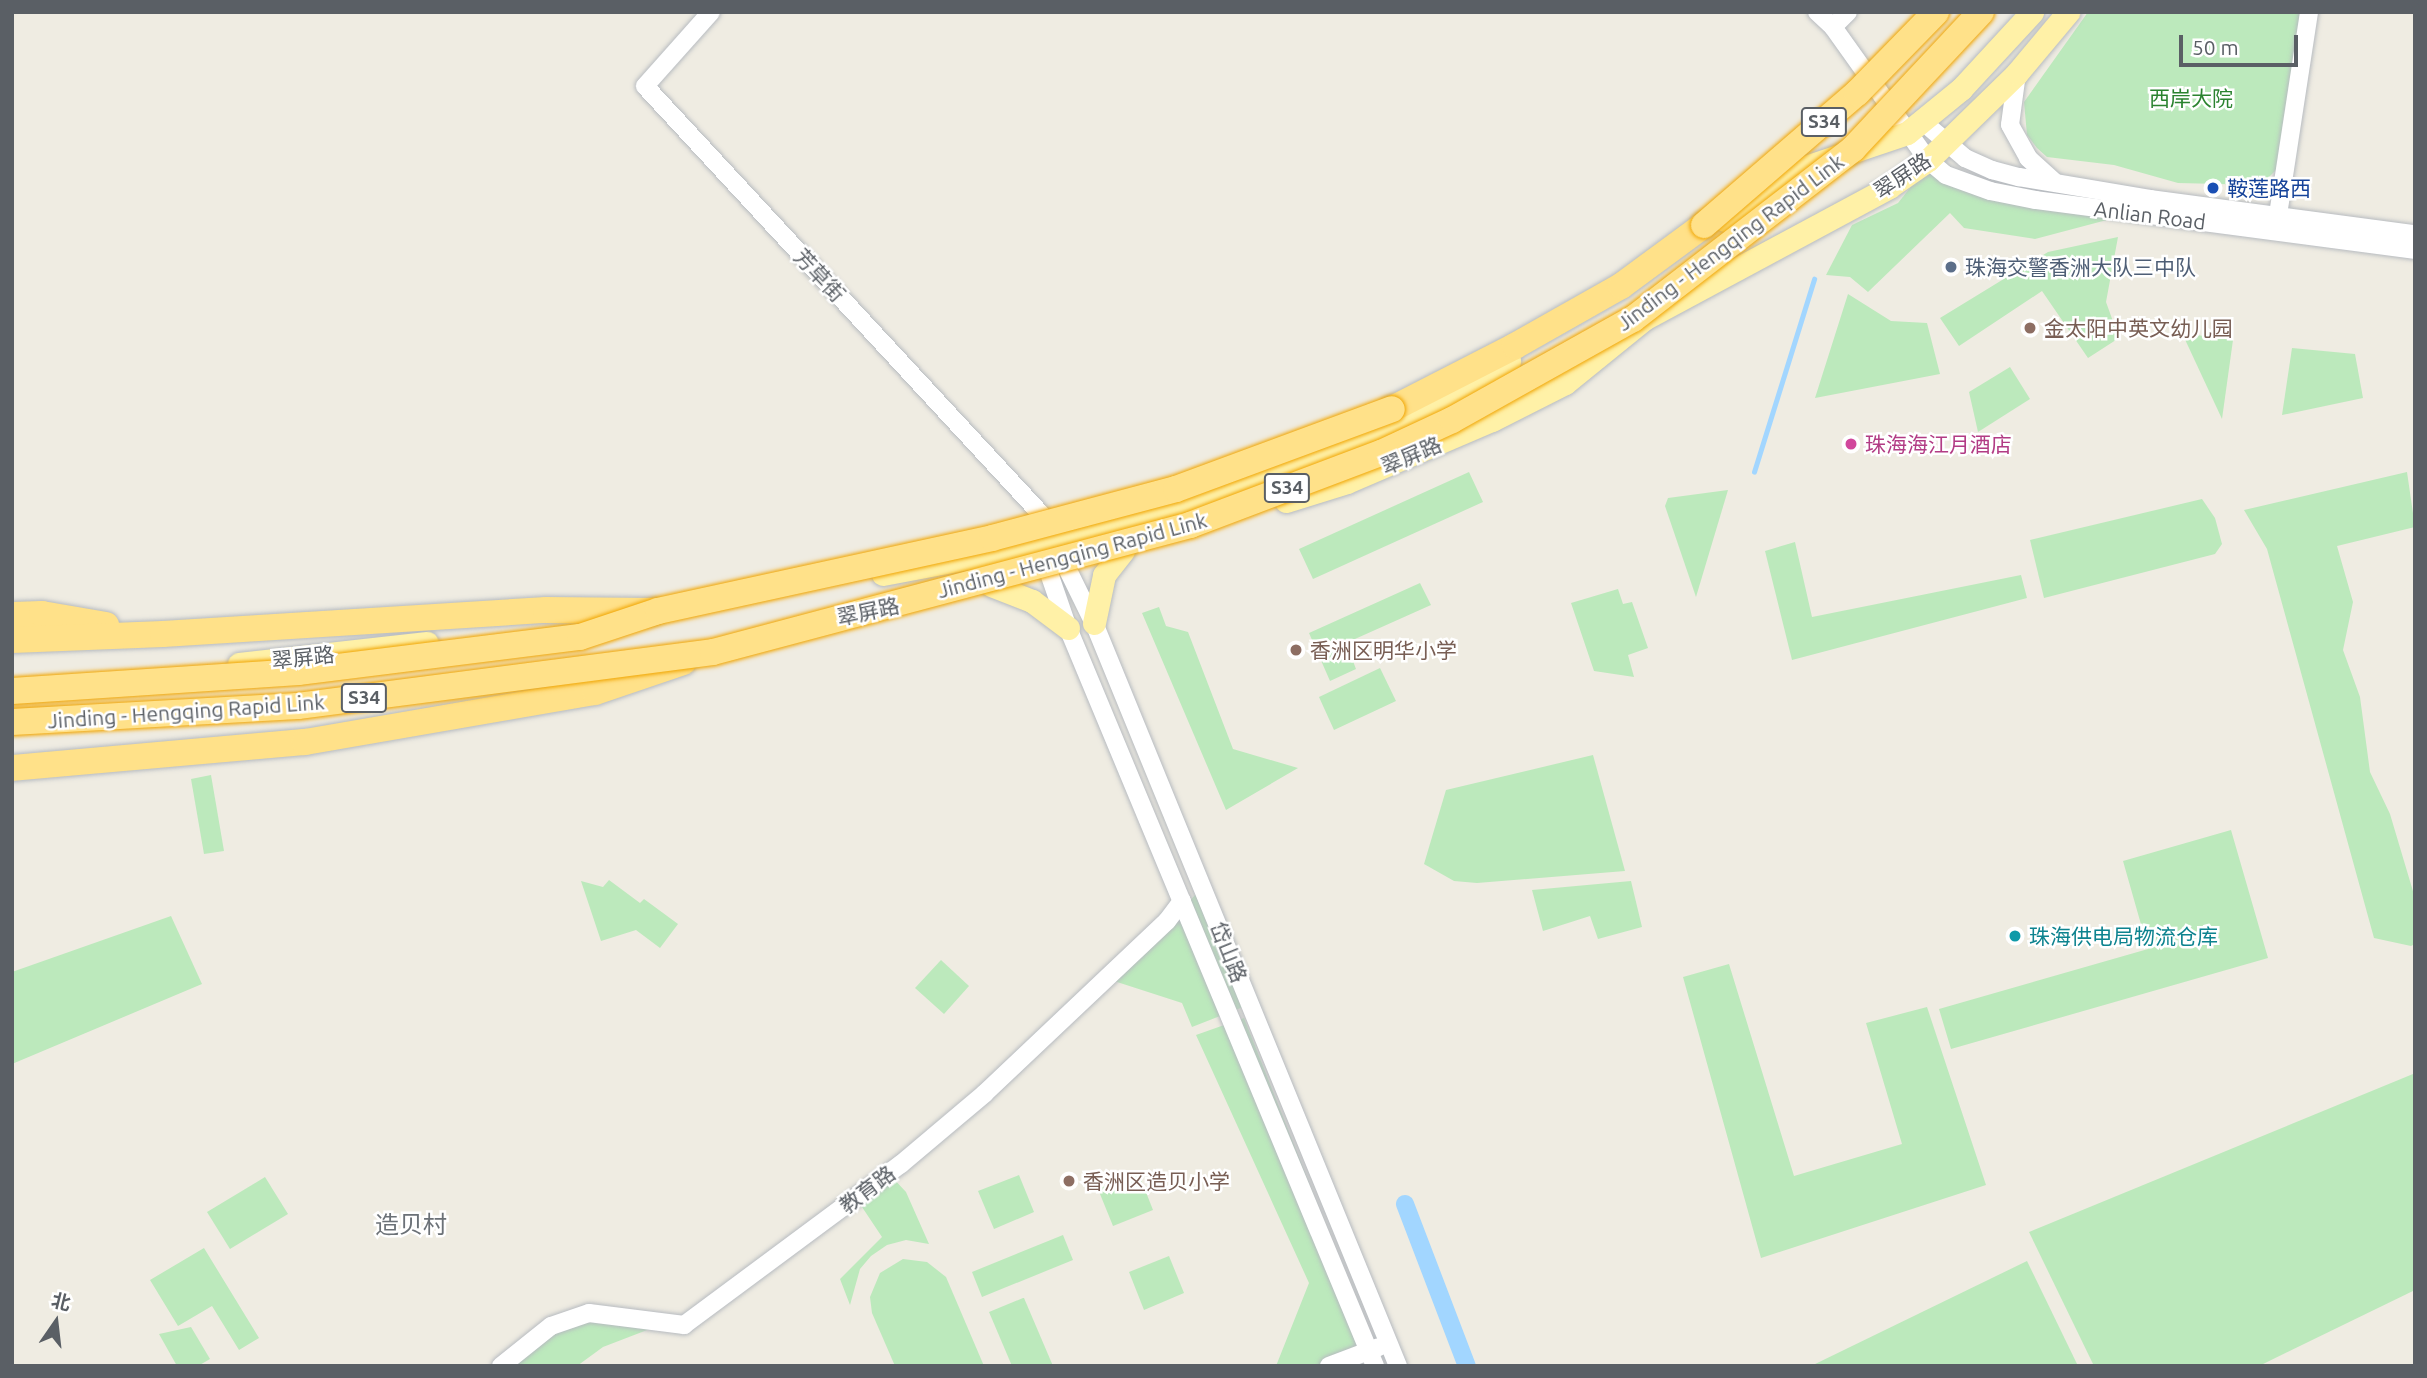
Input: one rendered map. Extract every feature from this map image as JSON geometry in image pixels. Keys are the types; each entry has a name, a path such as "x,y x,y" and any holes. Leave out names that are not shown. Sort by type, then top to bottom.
{"highway":[{"name":"Jinding - Hengqing Rapid Link","path":"12,691 224,678 580,637 658,611 992,538 1163,492 1286,450 1392,409 1515,346 1621,286 1694,233 1857,93 1936,12"},
{"name":"Jinding - Hengqing Rapid Link","path":"12,724 299,706 713,652 1191,525 1381,453 1452,420 1633,319 1801,192 1853,149 1981,12"},
{"path":"12,640 163,634 546,610 658,611"},
{"path":"12,615 42,614 163,634"},
{"path":"12,768 305,742 595,692 713,652"}],"main road":[{"name":"翠屏路","path":"12,683 173,671 695,611 1046,543 1185,503 1308,458 1444,402 1622,291 1797,170 1914,127 1961,89 2032,12"},
{"name":"翠屏路","path":"12,724 177,714 524,674 725,641 1059,571 1348,482 1492,420 1565,383 1644,319 1889,187 1928,160 2017,73 2068,12"},
{"path":"1094,623 1104,576 1123,551"},
{"path":"991,585 1032,601 1068,628"}],"street":[{"name":"芳草街","path":"711,12 645,86 1040,513 1046,543"},
{"path":"1817,12 1833,27 1914,127"},
{"path":"1833,27 1848,12"},
{"path":"2277,224 2309,12"},
{"path":"2017,73 2010,125 2028,158 2058,184"},
{"name":"Anlian Road","path":"1914,127 1946,142 1965,158 1992,170 2415,250"},
{"name":"Anlian Road","path":"1914,127 1928,160 1946,175 1990,191 2036,200 2277,224 2415,234"},
{"name":"岱山路","path":"1046,543 1059,571 1094,623 1398,1366"},
{"name":"岱山路","path":"1059,571 1068,628 1372,1358"},
{"name":"教育路","path":"501,1366 551,1326 589,1313 684,1325 901,1164 984,1094 1157,931 1182,901"},
{"path":"1329,1366 1372,1358 1389,1343"}],"green space":[{"name":"西岸大院","path":"2088,12 2301,12 2277,169 2261,185 2178,183 2114,165 2047,157 2027,135 2024,102"},
{"path":"1933,159 1967,182 2137,212 2035,239 1964,228 1950,213 1868,292 1850,277 1826,275 1852,225 1898,203"},
{"path":"2118,237 2106,302 2119,338 2088,358 2042,291 1959,346 1940,318 2048,252"},
{"path":"1848,294 1891,321 1927,323 1940,374 1815,398"},
{"path":"2182,333 2233,340 2222,419"},
{"path":"2292,348 2355,354 2363,398 2282,415"},
{"path":"2010,367 2030,399 1978,432 1969,392"},
{"path":"1469,472 1483,502 1313,579 1299,549"},
{"path":"2407,472 2415,527 2337,546 2353,602 2343,650 2360,697 2370,772 2390,814 2415,898 2415,944 2411,946 2374,938 2267,549 2244,510"},
{"path":"1728,490 1696,597 1665,506 1668,498"},
{"path":"2202,499 2215,518 2222,544 2215,554 2044,598 2030,540"},
{"path":"1795,542 1812,617 2021,575 2027,598 1792,660 1765,551"},
{"path":"1420,583 1431,605 1346,643 1356,669 1330,681 1309,633"},
{"path":"1618,589 1623,604 1632,602 1648,648 1628,655 1634,677 1594,671 1571,603"},
{"path":"1159,607 1166,626 1188,632 1233,749 1298,768 1226,810 1142,613"},
{"path":"1380,668 1396,701 1334,730 1319,697"},
{"path":"1593,755 1625,871 1477,883 1454,881 1424,864 1446,790"},
{"path":"211,775 224,851 204,854 191,779"},
{"path":"2231,830 2268,958 1951,1049 1939,1009 2148,949 2123,861"},
{"path":"609,880 640,903 644,899 678,924 660,948 636,930 601,941 581,881 603,887"},
{"path":"1631,881 1642,927 1598,939 1590,916 1543,931 1532,890"},
{"path":"1197,893 1243,1007 1192,1027 1182,1003 1114,981"},
{"path":"171,916 202,984 12,1064 12,972"},
{"path":"941,960 969,986 944,1014 915,988"},
{"path":"1729,964 1794,1176 1902,1144 1866,1023 1927,1007 1986,1185 1761,1258 1683,977"},
{"path":"1244,1018 1373,1345 1321,1366 1276,1366 1309,1283 1196,1035"},
{"path":"2413,1074 2415,1290 2259,1366 2094,1366 2029,1232"},
{"path":"1138,1172 1153,1210 1113,1226 1098,1189"},
{"path":"1019,1175 1034,1212 994,1229 978,1191"},
{"path":"265,1177 288,1214 230,1249 207,1212"},
{"path":"892,1177 906,1192 929,1244 906,1240 887,1245 871,1256 860,1269 850,1305 840,1279 882,1237 858,1201"},
{"path":"1063,1235 1073,1260 982,1297 972,1272"},
{"path":"204,1248 259,1338 239,1350 212,1306 178,1326 150,1280"},
{"path":"1169,1256 1184,1293 1144,1310 1129,1272"},
{"path":"903,1259 927,1262 946,1277 984,1366 895,1366 872,1313 870,1297 880,1273"},
{"path":"2027,1261 2078,1366 1811,1366"},
{"path":"1024,1298 1053,1366 1012,1366 989,1312"},
{"path":"587,1320 655,1327 603,1347 577,1366 509,1366 555,1330"},
{"path":"191,1327 210,1359 198,1366 177,1366 159,1334"}],"waterway":[{"path":"1754,472 1814,279"},
{"path":"1405,1204 1467,1366"}],"place":[{"name":"鞍莲路西","path":"2213,188"},
{"name":"珠海交警香洲大队三中队","path":"1951,267"},
{"name":"金太阳中英文幼儿园","path":"2030,328"},
{"name":"珠海海江月酒店","path":"1851,444"},
{"name":"香洲区明华小学","path":"1296,650"},
{"name":"珠海供电局物流仓库","path":"2015,936"},
{"name":"香洲区造贝小学","path":"1069,1181"}],"district":[{"name":"造贝村","path":"411,1225"}]}
